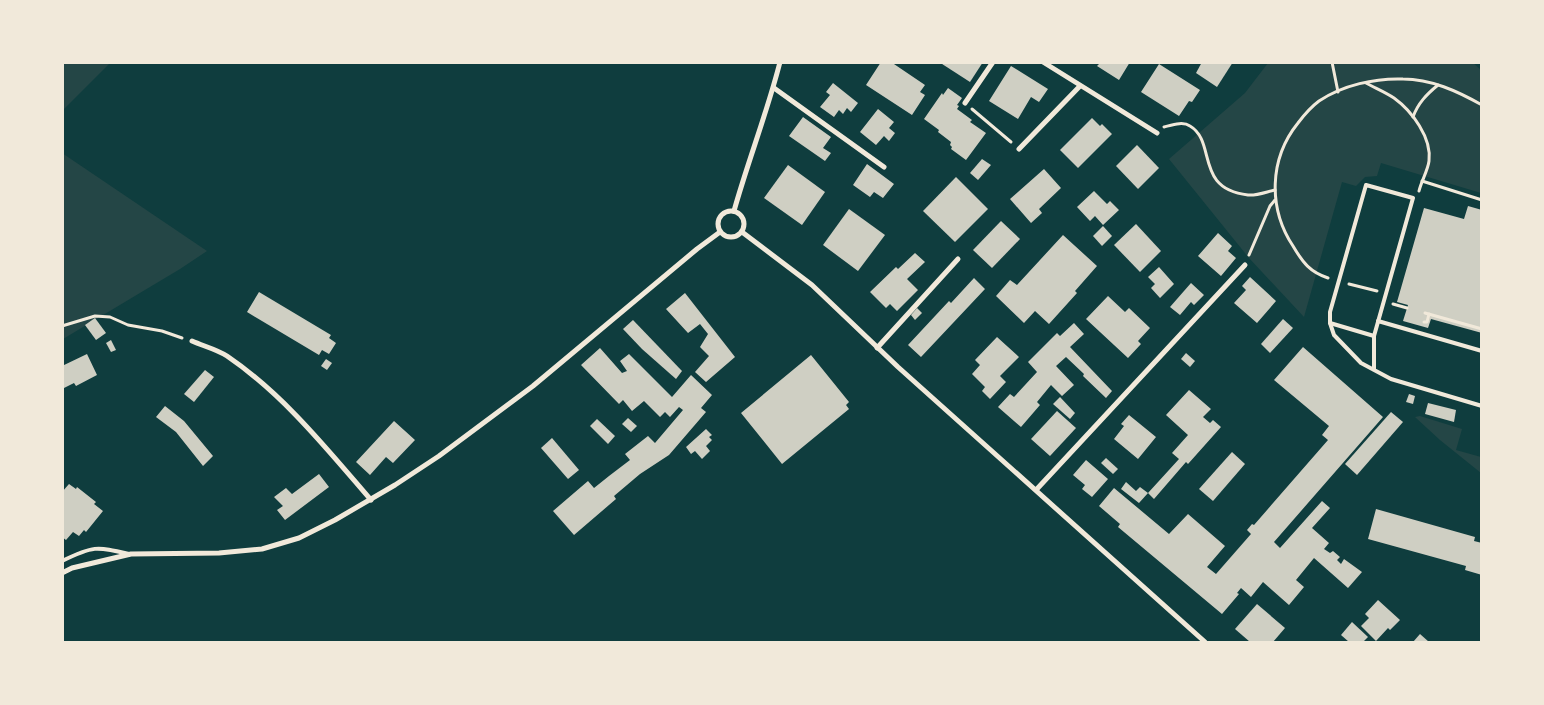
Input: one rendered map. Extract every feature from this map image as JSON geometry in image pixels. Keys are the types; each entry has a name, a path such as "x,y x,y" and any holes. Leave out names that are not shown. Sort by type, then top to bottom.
{"street":[{"path":"734,211 743,177 774,88 780,62"},
{"path":"965,104 993,62"},
{"path":"1043,62 1157,133"},
{"path":"1019,149 1080,86"},
{"path":"774,88 884,167"},
{"path":"734,211 738,213 744,223 742,232 734,238 729,238 720,232 718,220 727,212 734,211"},
{"path":"62,573 72,568 131,554 219,554 262,549 298,538 335,520 371,500 439,456 533,386 720,232"},
{"path":"742,232 812,285 877,348 1205,642"},
{"path":"877,348 958,259"},
{"path":"1036,490 1245,265"},
{"path":"192,341 226,355 263,384 307,427 371,500"}],"lane":[{"path":"1374,370 1374,336 1413,198 1366,185 1330,312 1330,323 1334,335 1361,363 1374,370 1391,379 1482,406"},
{"path":"1378,321 1482,351"},
{"path":"1330,323 1374,336"},
{"path":"62,561 85,550 102,547 131,554"}],"path":[{"path":"1332,64 1338,92"},
{"path":"1386,294 1316,274 1308,267 1284,233 1277,214 1276,172 1281,151 1292,130 1319,101 1366,82 1405,79 1438,85 1459,92 1482,105"},
{"path":"1366,82 1393,98 1413,118 1423,133 1428,147 1429,162 1423,176"},
{"path":"1413,118 1422,100 1438,85"},
{"path":"965,104 1019,149"},
{"path":"1157,133 1164,127 1179,124 1190,126 1201,138 1207,162 1218,184 1234,192 1250,196 1275,190"},
{"path":"1422,181 1482,200"},
{"path":"1245,265 1259,230 1276,199"},
{"path":"1422,322 1427,322 1427,313 1482,329"},
{"path":"62,326 95,316 110,317 128,325 162,331 192,341"}],"shaded area":[{"path":"63,62 110,63 63,110"},
{"path":"1472,62 1481,70 1481,193 1381,163 1377,176 1365,177 1356,186 1342,182 1304,317 1249,258 1169,159 1245,93 1268,63"},
{"path":"62,153 207,251 63,339"},
{"path":"1420,416 1462,429 1456,450 1481,457 1481,473 1415,417"}],"building":[{"path":"881,62 891,62 925,85 920,92 925,95 912,115 866,85"},
{"path":"939,62 983,62 970,82"},
{"path":"1096,62 1130,62 1119,80 1097,66 1099,64"},
{"path":"1202,62 1233,62 1217,87 1196,73"},
{"path":"1159,64 1200,90 1192,102 1189,101 1179,116 1141,92"},
{"path":"1011,66 1048,89 1039,102 1031,97 1018,119 989,101"},
{"path":"833,83 858,103 851,112 847,108 843,114 839,110 834,117 820,107 830,95 826,92"},
{"path":"948,88 962,98 957,105 959,106 957,109 972,120 970,122 986,133 966,160 951,149 951,142 938,132 939,130 924,119 942,93 943,95"},
{"path":"878,109 894,122 889,128 895,133 889,141 884,136 876,145 860,132"},
{"path":"803,117 831,137 823,148 831,153 825,161 789,136"},
{"path":"1092,118 1100,126 1102,124 1112,134 1078,168 1060,150"},
{"path":"1137,145 1159,168 1138,189 1116,166"},
{"path":"982,159 991,165 978,180 970,173"},
{"path":"867,164 894,184 883,198 874,192 870,197 853,185"},
{"path":"788,165 825,192 802,225 764,198"},
{"path":"1044,169 1061,188 1039,209 1042,213 1031,223 1010,199"},
{"path":"956,177 988,209 955,242 923,211"},
{"path":"1094,191 1107,204 1110,201 1119,210 1103,225 1095,216 1090,221 1077,207"},
{"path":"1468,206 1482,210 1482,333 1431,319 1428,328 1403,321 1408,305 1397,302 1424,208 1464,219"},
{"path":"849,209 885,235 858,271 823,245"},
{"path":"1001,221 1020,239 992,268 973,250"},
{"path":"1136,224 1161,251 1140,272 1114,245"},
{"path":"1103,226 1112,236 1102,246 1093,236"},
{"path":"1218,233 1232,246 1228,251 1236,258 1221,276 1198,256"},
{"path":"1063,235 1097,266 1075,291 1077,293 1049,324 1035,311 1024,323 996,296 1010,280 1017,285"},
{"path":"915,253 925,262 907,279 918,290 897,311 890,304 886,308 870,292 896,267 898,269"},
{"path":"1159,267 1174,284 1160,298 1151,288 1155,284 1148,277"},
{"path":"1250,277 1276,301 1257,323 1234,303 1246,290 1242,286"},
{"path":"974,278 985,289 921,357 908,345 949,301 951,303"},
{"path":"1191,283 1204,295 1194,305 1191,302 1180,315 1170,307"},
{"path":"259,292 331,335 329,338 336,343 329,354 322,350 319,355 247,312"},
{"path":"685,293 735,357 706,382 695,372 709,356 700,347 708,334 700,324 688,333 666,309"},
{"path":"1108,296 1125,312 1129,308 1150,328 1138,341 1141,344 1128,358 1086,319"},
{"path":"917,308 922,313 915,320 911,315"},
{"path":"95,318 106,333 96,340 85,325"},
{"path":"1283,319 1293,328 1270,353 1261,344"},
{"path":"633,320 682,371 676,379 642,349 623,329"},
{"path":"1074,323 1084,334 1070,347 1112,391 1106,398 1066,357 1056,366 1074,385 1062,396 1051,385 1037,402 1040,405 1021,427 998,407 1010,394 1014,397 1037,372 1028,362 1057,333 1060,336"},
{"path":"997,337 1019,357 1000,376 1006,382 990,399 982,391 985,387 972,374 980,365 975,360"},
{"path":"111,340 116,350 111,352 106,343"},
{"path":"1303,347 1383,417 1274,542 1280,548 1322,501 1330,508 1312,528 1329,543 1324,549 1330,553 1333,551 1340,557 1337,560 1341,564 1344,559 1362,572 1348,588 1314,558 1296,580 1304,587 1289,605 1263,582 1251,597 1241,588 1237,593 1239,594 1222,614 1118,527 1120,524 1099,506 1114,488 1169,534 1188,514 1225,546 1207,567 1216,574 1251,534 1247,530 1252,524 1254,525 1328,440 1322,435 1329,426 1274,380"},
{"path":"600,348 622,373 627,371 620,361 629,354 672,397 691,375 712,395 701,408 706,412 669,455 640,474 614,496 616,499 574,535 553,511 588,481 594,488 630,460 625,454 648,436 655,443 683,410 679,407 670,417 665,412 660,417 644,401 632,411 623,400 619,404 581,365"},
{"path":"1186,353 1195,361 1190,367 1181,359"},
{"path":"87,354 97,375 76,386 74,383 62,389 62,366"},
{"path":"811,355 849,402 846,405 849,409 782,464 741,413"},
{"path":"326,359 332,363 327,370 321,366"},
{"path":"205,370 214,377 194,402 184,394"},
{"path":"1189,390 1211,409 1203,417 1210,423 1213,420 1221,427 1188,464 1186,462 1154,499 1148,493 1179,459 1172,453 1188,435 1166,415"},
{"path":"1409,394 1415,396 1413,404 1406,402"},
{"path":"1060,397 1075,413 1070,419 1053,404"},
{"path":"1428,403 1456,410 1454,422 1425,414"},
{"path":"165,406 184,421 213,456 203,466 176,432 156,417"},
{"path":"1057,411 1076,428 1050,456 1031,439"},
{"path":"1391,412 1403,422 1357,475 1345,464"},
{"path":"1129,415 1156,437 1138,459 1114,439 1124,426 1121,424"},
{"path":"628,418 637,426 631,432 622,424"},
{"path":"597,419 615,436 608,444 590,426"},
{"path":"394,421 415,440 393,463 386,457 370,475 356,462"},
{"path":"706,429 712,435 709,437 712,440 706,446 710,451 702,459 695,451 691,454 686,447"},
{"path":"552,438 579,470 568,479 541,448"},
{"path":"1232,452 1245,464 1213,501 1199,489"},
{"path":"1106,458 1118,469 1113,474 1101,463"},
{"path":"1086,460 1108,479 1092,497 1082,489 1085,485 1073,475"},
{"path":"319,474 329,487 285,520 277,510 283,506 274,497 286,488 292,494"},
{"path":"1126,482 1136,491 1140,487 1148,493 1139,503 1121,489"},
{"path":"69,484 76,489 77,487 96,502 94,504 103,511 86,532 84,530 79,536 73,532 66,540 62,537 62,492"},
{"path":"1376,509 1475,537 1474,541 1482,543 1482,575 1465,570 1466,566 1368,539"},
{"path":"1378,600 1400,620 1390,630 1388,628 1376,641 1361,626 1369,618 1365,614"},
{"path":"1257,604 1285,628 1273,642 1250,642 1235,629"},
{"path":"1352,622 1368,637 1363,642 1349,642 1341,635"},
{"path":"1420,634 1429,642 1413,642"}]}
